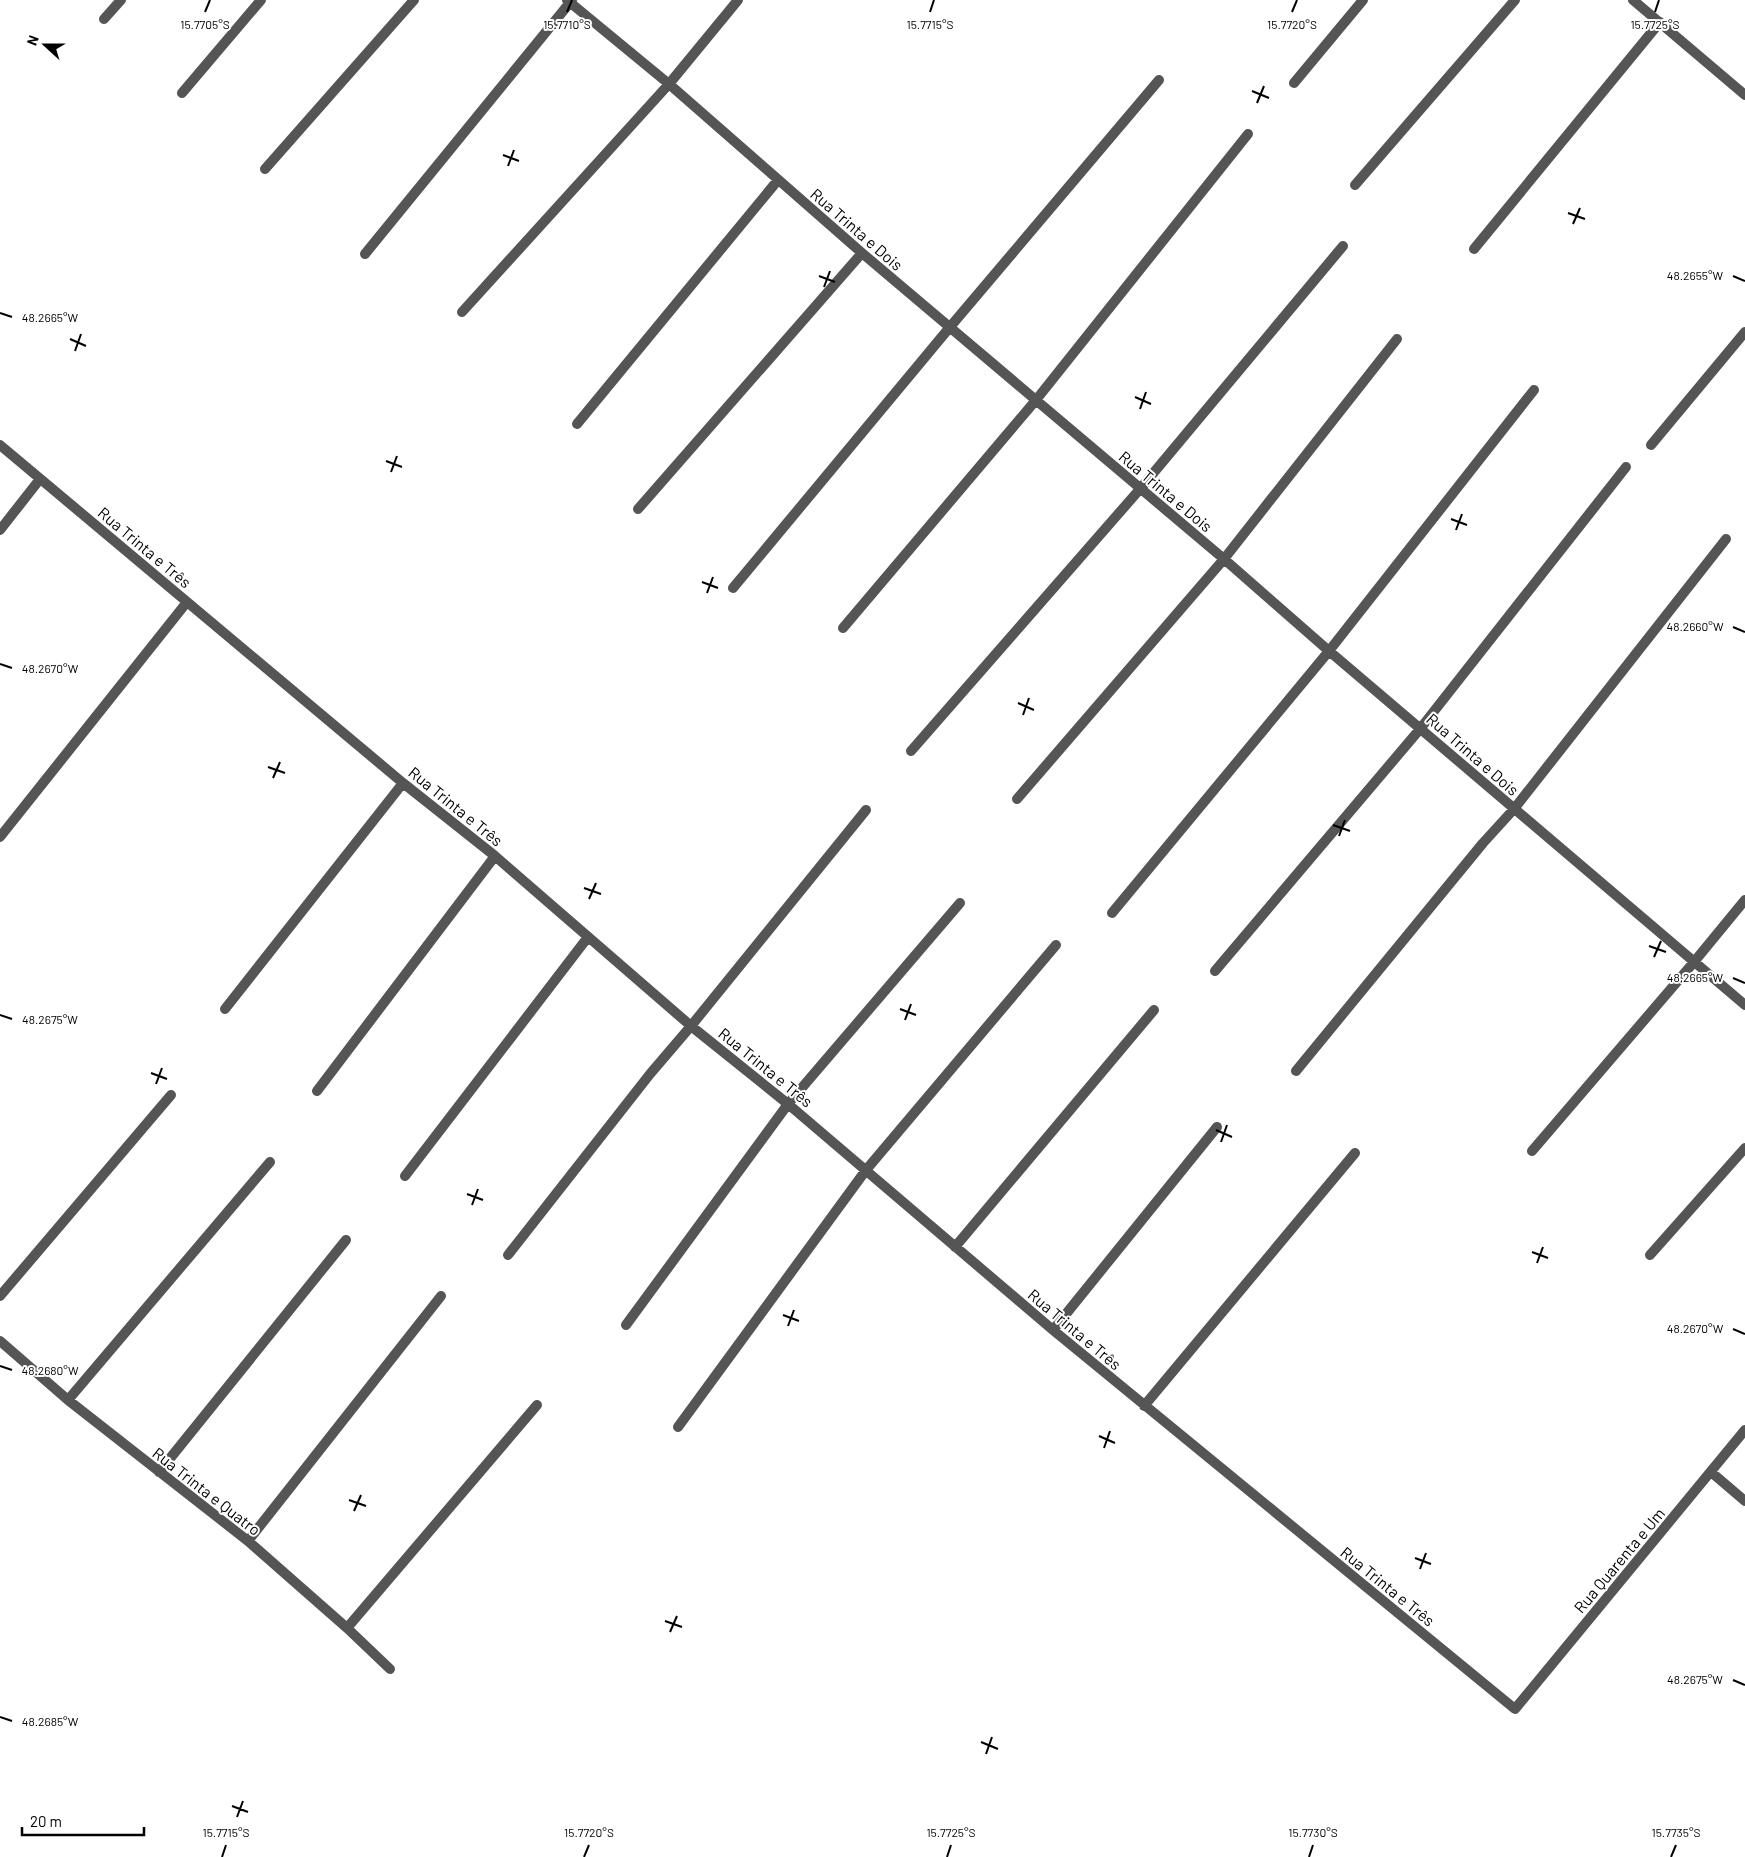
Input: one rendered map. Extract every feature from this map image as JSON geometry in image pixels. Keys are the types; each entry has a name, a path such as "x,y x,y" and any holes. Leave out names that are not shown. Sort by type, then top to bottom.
{"street":[{"path":"104,19 120,0"},
{"path":"182,94 261,0"},
{"path":"265,169 414,0"},
{"path":"462,312 669,84 738,0"},
{"path":"1294,83 1363,0"},
{"path":"1355,185 1515,0"},
{"path":"1633,0 1745,94"},
{"path":"365,254 570,1"},
{"name":"Rua Trinta e Dois","path":"570,1 669,84 862,253 1224,559 1420,729 1745,1005"},
{"path":"1474,249 1660,22"},
{"path":"732,588 1159,80"},
{"path":"843,628 1036,400 1248,134"},
{"path":"577,424 778,180"},
{"path":"911,751 1140,489 1343,246"},
{"path":"638,509 862,253"},
{"path":"1651,445 1745,332"},
{"path":"1017,799 1224,559 1397,339"},
{"path":"1112,913 1329,651 1534,390"},
{"name":"Rua Trinta e Três","path":"0,445 403,783 495,856 691,1026 788,1104 1144,1406 1515,1709"},
{"path":"1215,971 1420,729 1626,467"},
{"path":"0,530 40,479"},
{"path":"1296,1071 1483,843 1514,809 1726,539"},
{"path":"0,838 187,602"},
{"path":"225,1008 403,783"},
{"path":"508,1255 643,1082 691,1026 866,810"},
{"path":"317,1091 495,856"},
{"path":"1532,1151 1745,900"},
{"path":"626,1325 788,1104 960,903"},
{"path":"406,1176 588,937"},
{"path":"678,1427 866,1170 1056,945"},
{"path":"955,1247 1154,1010"},
{"path":"0,1296 170,1095"},
{"path":"1053,1330 1217,1127"},
{"path":"1650,1255 1745,1148"},
{"path":"1144,1406 1355,1153"},
{"path":"68,1400 270,1162"},
{"path":"159,1472 346,1240"},
{"path":"248,1542 441,1296"},
{"name":"Rua Trinta e Quatro","path":"0,1341 68,1400 248,1542 390,1669"},
{"path":"346,1628 537,1405"},
{"name":"Rua Quarenta e Um","path":"1515,1709 1745,1430"},
{"path":"1711,1472 1745,1501"}]}
